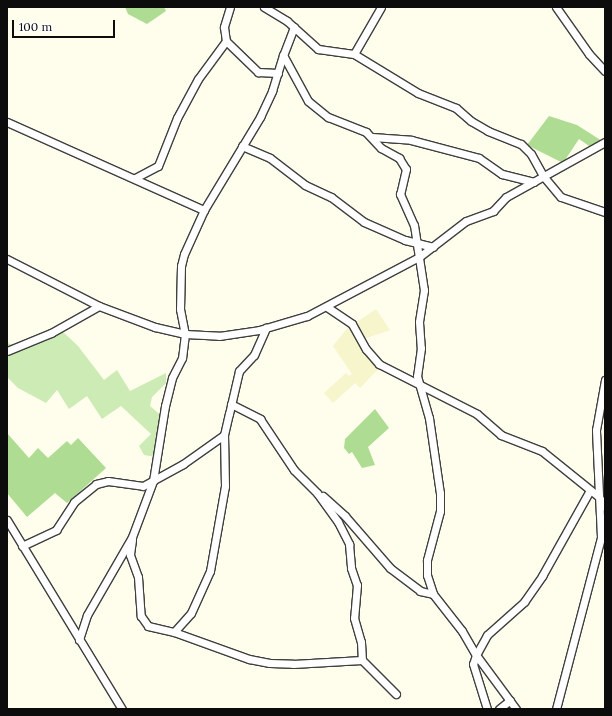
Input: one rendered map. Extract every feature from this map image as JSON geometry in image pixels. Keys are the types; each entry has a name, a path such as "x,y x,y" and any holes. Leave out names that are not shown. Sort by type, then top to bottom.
{"street":[{"path":"230,7 224,27 226,41 258,72 278,73"},
{"path":"264,7 294,27 318,49 354,54 418,93 456,108 471,122 488,131 522,144 531,154 544,177 561,197 605,212"},
{"path":"354,54 381,7"},
{"path":"556,7 586,50 605,71"},
{"path":"79,640 87,615 132,537 154,481 165,406 172,378 182,358 185,334 180,310 181,266 184,254 204,210 260,117 278,73 282,55 294,27"},
{"path":"135,178 158,166 177,118 198,79 226,41"},
{"path":"282,55 313,107 328,117 356,127 372,137 381,148 405,164 406,170 400,194 413,219 418,243 424,290 419,322 421,348 418,383 428,418 440,493 440,511 427,560 427,575 433,594 462,631 476,655 516,709"},
{"path":"7,122 204,210"},
{"path":"372,137 411,140 464,154 482,160 502,174 534,182"},
{"path":"7,259 99,306 150,326 185,334 220,336 266,328 303,318 327,307 419,257 466,221 493,211 506,197 605,142"},
{"path":"242,146 270,158 305,185 330,197 359,220 406,240 433,247"},
{"path":"7,351 51,333 99,306"},
{"path":"327,307 352,324 366,349 379,364 477,414 501,435 542,451 590,490 599,498 605,507"},
{"path":"174,632 191,613 210,571 225,486 224,436 231,404 240,371 254,356 266,328"},
{"path":"556,709 598,552 601,524 596,430 605,380"},
{"path":"231,404 260,419 294,470 317,493 346,516 390,568 420,591 433,594"},
{"path":"22,546 56,530 74,502 96,484 108,481 137,487 154,481 183,464 224,436"},
{"path":"487,709 473,664 476,655 486,635 524,602 542,576 590,490"},
{"path":"317,493 338,522 349,544 351,568 357,585 354,618 362,660 396,694"},
{"path":"7,520 122,709"},
{"path":"132,537 130,555 138,577 142,620 148,626 174,632 249,659 270,663 293,664 362,660"},
{"path":"499,709 510,700"}],"green space":[{"path":"125,7 164,7 166,11 147,24 128,14"},
{"path":"549,116 577,125 602,141 592,148 579,139 563,163 527,145"},
{"path":"376,309 390,330 364,339 354,324"},
{"path":"349,326 380,367 360,388 355,383 333,403 324,393 346,373 349,376 352,374 333,346"},
{"path":"61,330 78,346 104,380 117,370 130,391 166,373 166,383 152,397 150,406 164,418 156,457 144,455 139,446 151,434 121,406 102,419 87,396 69,409 57,390 46,403 18,388 7,377 7,343 18,346"},
{"path":"375,409 389,428 368,447 375,465 362,468 352,452 349,454 344,448 345,439"},
{"path":"7,433 29,458 38,448 48,458 67,441 71,445 78,438 106,468 67,503 55,493 27,517 7,493"}]}
